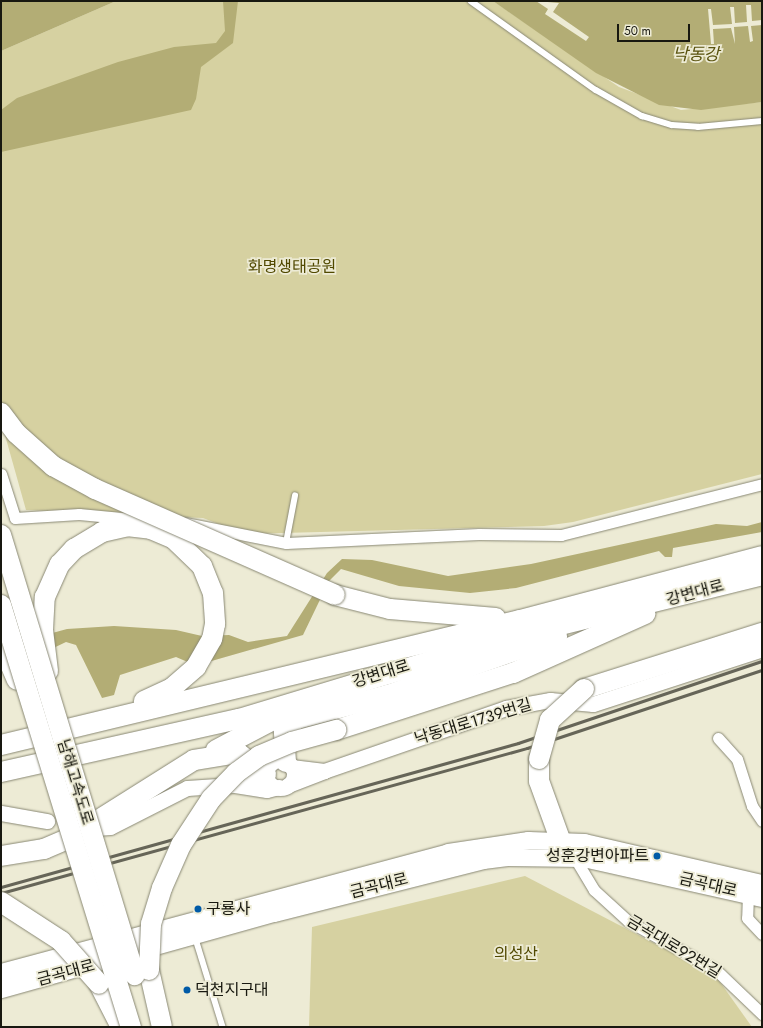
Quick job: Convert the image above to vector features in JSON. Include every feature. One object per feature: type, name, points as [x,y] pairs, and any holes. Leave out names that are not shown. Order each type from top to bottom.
[{"type":"highway","points":[[1,413],[16,433],[53,466],[74,477],[335,595],[390,609],[520,620]]},
{"type":"highway","points":[[54,715],[43,630],[50,581],[74,549],[113,528],[140,526],[174,539],[194,556],[210,580],[216,609],[212,639],[204,656],[185,677],[172,688],[103,719]]},
{"type":"highway","name":"남해고속도로","points":[[1,535],[54,715],[142,973],[151,1027]]},
{"type":"highway","name":"강변대로","points":[[1,745],[32,732],[103,719],[520,620],[762,556]]},
{"type":"highway","name":"강변대로","points":[[1,772],[239,719],[335,688],[500,640],[672,600],[762,575]]},
{"type":"highway","points":[[162,1027],[142,973],[151,924],[162,888],[181,846],[211,799],[236,773],[259,756],[292,742],[336,730],[514,673],[672,600]]},
{"type":"highway","name":"남해고속도로","points":[[1,605],[32,732],[131,1027]]},
{"type":"highway","points":[[289,764],[284,731],[297,719],[388,695],[523,650],[589,619]]},
{"type":"highway","points":[[560,839],[539,781],[539,760],[550,720],[584,689],[762,633]]},
{"type":"highway","points":[[1,643],[32,732],[1,737]]},
{"type":"highway","points":[[1,856],[44,849],[70,838],[194,760],[250,735],[335,688]]},
{"type":"highway","points":[[194,760],[238,753],[275,780]]},
{"type":"highway","points":[[1,902],[42,927],[76,955],[99,984],[121,1027]]},
{"type":"main road","name":"금곡대로","points":[[1,989],[448,852],[528,840],[560,839],[762,883]]},
{"type":"main road","name":"금곡대로","points":[[1,972],[194,929],[483,860],[549,855],[576,858],[755,896]]},
{"type":"street","points":[[1,474],[15,518],[79,514],[193,524],[286,543],[479,534],[561,535],[762,484]]},
{"type":"street","name":"낙동대로1739번길","points":[[96,828],[110,827],[187,788],[211,784],[235,785],[275,780],[324,771],[506,708],[550,700],[593,704],[762,650]]},
{"type":"street","points":[[718,738],[737,760],[752,806],[762,821]]},
{"type":"street","points":[[289,764],[293,777],[275,780],[272,762],[289,764],[324,771]]},
{"type":"street","points":[[1,813],[47,821]]},
{"type":"street","name":"금곡대로92번길","points":[[560,839],[576,858],[594,890],[628,921],[716,970],[762,1014]]},
{"type":"street","points":[[755,896],[747,918],[762,934]]},
{"type":"lane","points":[[471,1],[596,90],[642,116],[672,125],[698,127],[762,121]]},
{"type":"lane","points":[[286,543],[295,496]]},
{"type":"lane","points":[[194,929],[223,1027]]},
{"type":"green space","name":"화명생태공원","points":[[116,1],[493,1],[619,87],[681,110],[762,102],[762,474],[573,522],[544,526],[245,534],[203,518],[26,510],[1,421],[1,51]]},
{"type":"green space","name":"의성산","points":[[525,876],[715,975],[752,1027],[309,1027],[312,927]]},
{"type":"water","points":[[1,1],[116,1],[1,51]]},
{"type":"water","points":[[223,1],[238,1],[233,43],[201,67],[196,99],[191,110],[1,152],[1,110],[17,98],[118,62],[174,47],[216,43],[225,31]]},
{"type":"water","name":"낙동강","points":[[493,1],[762,1],[762,102],[701,110],[659,105],[596,73]]},
{"type":"water","points":[[762,522],[762,532],[673,548],[672,557],[665,557],[659,551],[516,588],[470,593],[399,586],[341,569],[329,581],[303,635],[208,662],[190,663],[176,657],[120,675],[114,695],[102,698],[76,645],[66,642],[1,673],[1,647],[67,629],[114,626],[176,630],[202,636],[229,635],[248,642],[287,636],[327,573],[342,559],[372,560],[448,576],[531,564],[716,524],[747,526]]},
{"type":"pier","points":[[536,1],[559,3],[553,12],[589,37],[586,41],[545,14],[548,9]]},
{"type":"pier","points":[[746,5],[751,5],[752,21],[762,20],[762,25],[751,26],[753,41],[750,42],[748,26],[734,27],[735,44],[731,28],[713,29],[714,44],[711,44],[708,9],[711,9],[713,25],[732,24],[730,7],[734,7],[735,23],[747,22]]},
{"type":"railway","points":[[1,887],[518,743],[762,661]]},
{"type":"railway","points":[[1,893],[527,748],[762,670]]},
{"type":"place","name":"성훈강변아파트","points":[[657,856]]},
{"type":"place","name":"구룡사","points":[[198,909]]},
{"type":"place","name":"덕천지구대","points":[[187,990]]}]
